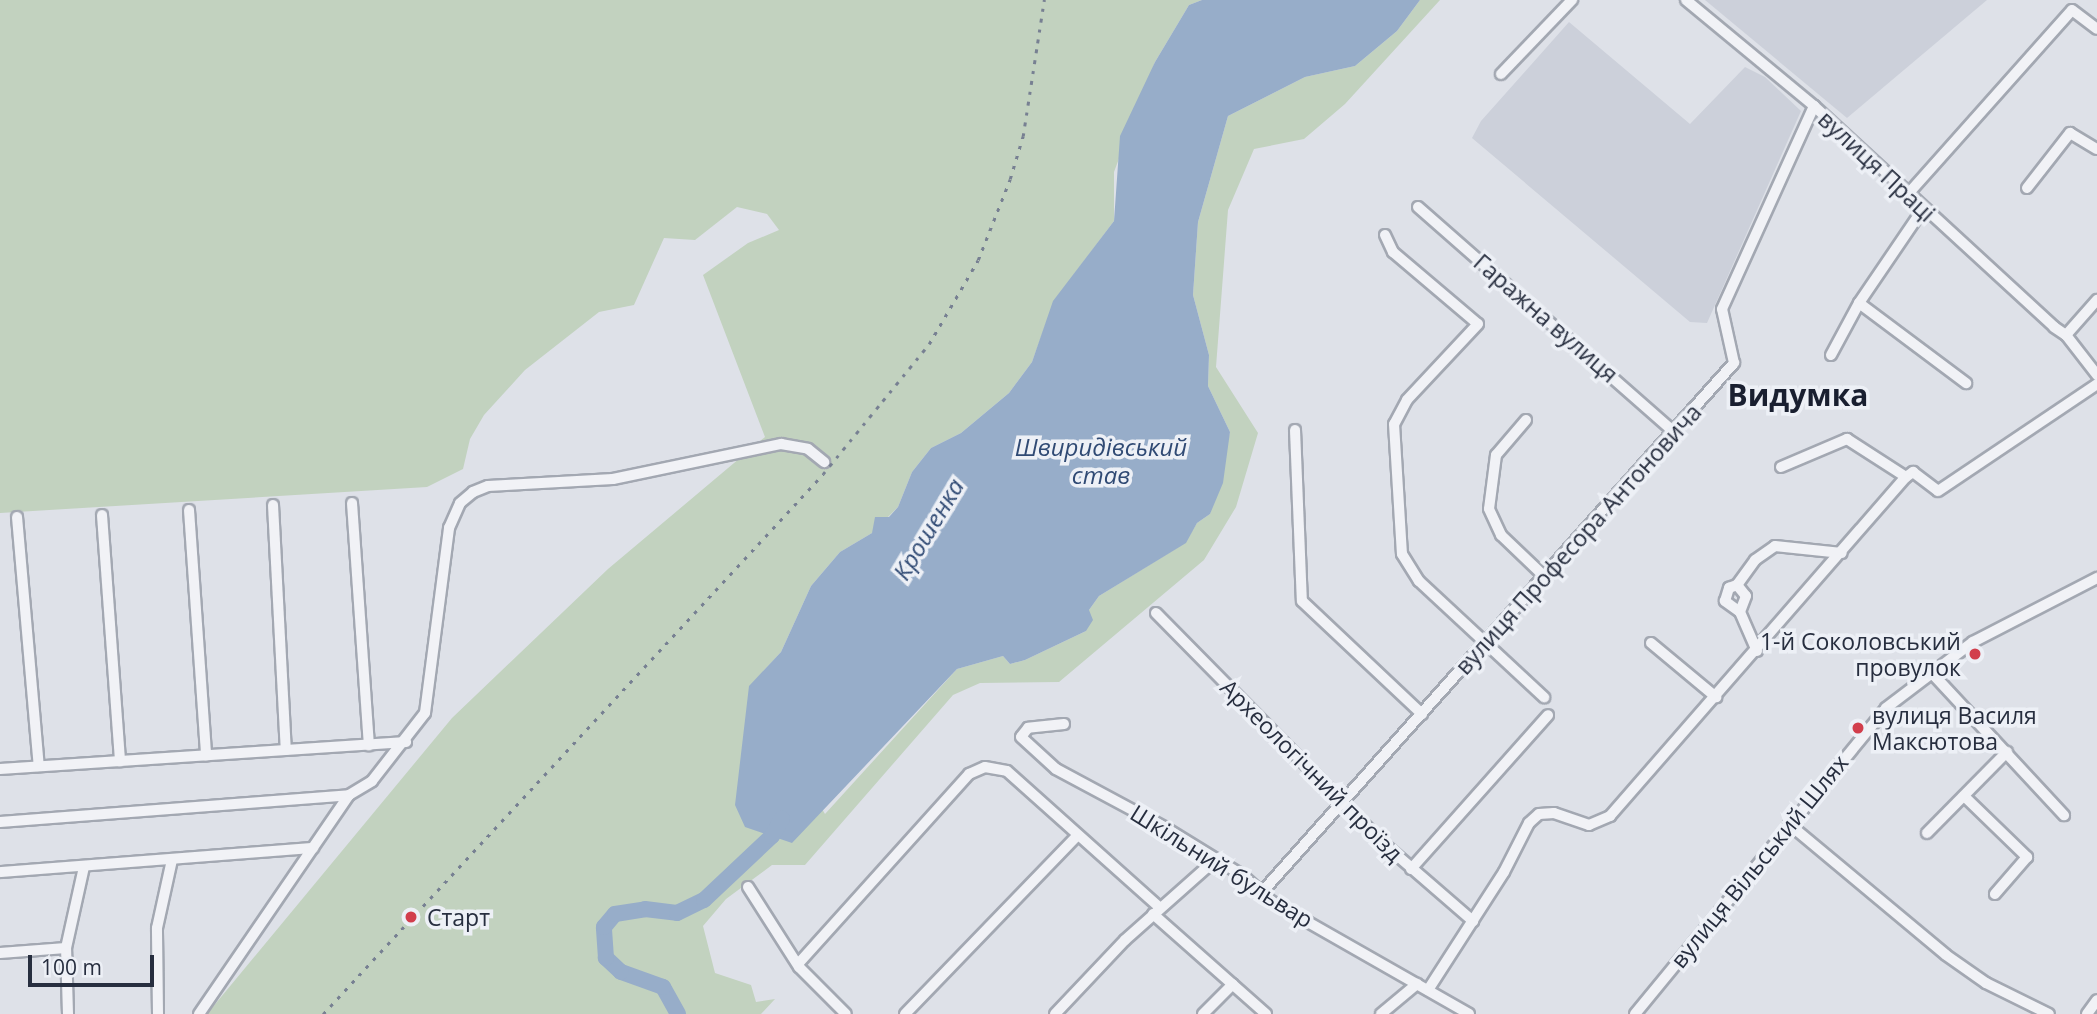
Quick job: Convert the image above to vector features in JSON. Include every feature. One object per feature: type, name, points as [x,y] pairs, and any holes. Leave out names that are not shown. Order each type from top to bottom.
[{"type":"street","points":[[1501,74],[1572,0]]},
{"type":"street","name":"вулиця Праці","points":[[1686,0],[1814,106],[1923,209],[2066,334],[2097,375]]},
{"type":"street","points":[[1908,194],[2072,10],[2097,29]]},
{"type":"street","name":"вулиця Професора Антоновича","points":[[1263,891],[1734,363],[1721,309],[1814,106]]},
{"type":"street","points":[[2027,188],[2070,133],[2097,149]]},
{"type":"street","name":"Гаражна вулиця","points":[[1418,207],[1673,431]]},
{"type":"street","points":[[1832,355],[1859,303],[1923,209]]},
{"type":"street","points":[[1385,235],[1393,252],[1478,324],[1406,400],[1394,424],[1402,554],[1419,581],[1544,697]]},
{"type":"street","points":[[2066,334],[2097,300]]},
{"type":"street","points":[[1859,303],[1966,383]]},
{"type":"street","points":[[1428,990],[1474,921],[1539,814],[1554,813],[1589,825],[1610,817],[1906,477],[1913,472],[1937,491],[2097,384]]},
{"type":"street","points":[[1526,420],[1496,455],[1489,509],[1501,535],[1545,577]]},
{"type":"street","points":[[1295,430],[1302,601],[1422,714]]},
{"type":"street","points":[[1781,467],[1847,439],[1906,477]]},
{"type":"street","points":[[199,1014],[349,795],[372,781],[406,742],[425,713],[449,528],[460,503],[473,492],[488,486],[613,479],[781,444],[808,449],[824,462]]},
{"type":"street","points":[[352,503],[369,745]]},
{"type":"street","points":[[273,505],[286,750]]},
{"type":"street","points":[[190,510],[206,755]]},
{"type":"street","points":[[102,515],[120,761]]},
{"type":"street","points":[[17,517],[39,766]]},
{"type":"street","points":[[1757,651],[1740,612],[1725,601],[1729,588],[1737,585],[1755,560],[1775,546],[1842,553]]},
{"type":"street","name":"вулиця Вільський Шлях","points":[[1635,1014],[1870,724],[1930,671],[1973,642],[2097,578]]},
{"type":"street","points":[[1737,585],[1746,596],[1740,612]]},
{"type":"street","name":"Археологічний проїзд","points":[[1156,613],[1411,869],[1474,921]]},
{"type":"street","points":[[1651,643],[1716,697]]},
{"type":"street","points":[[1930,671],[2064,815]]},
{"type":"street","points":[[1411,869],[1548,715]]},
{"type":"street","name":"Шкільний бульвар","points":[[1064,723],[1028,728],[1021,737],[1056,769],[1164,827],[1263,891],[1271,901],[1469,1014]]},
{"type":"street","points":[[0,769],[406,742]]},
{"type":"street","points":[[1927,833],[2007,752]]},
{"type":"street","points":[[798,964],[978,770],[998,766],[1007,771],[1266,1014]]},
{"type":"street","points":[[0,822],[349,795]]},
{"type":"street","points":[[1964,796],[2027,857],[1995,894]]},
{"type":"street","points":[[1789,824],[1946,955],[1986,983],[2049,1014]]},
{"type":"street","points":[[905,1014],[1077,836]]},
{"type":"street","points":[[0,872],[313,848]]},
{"type":"street","points":[[159,1014],[157,928],[172,860]]},
{"type":"street","points":[[1055,1014],[1156,911],[1214,861]]},
{"type":"street","points":[[68,1014],[66,948],[84,867]]},
{"type":"street","points":[[748,887],[798,964],[846,1014]]},
{"type":"street","points":[[0,953],[66,948]]},
{"type":"street","points":[[1203,1014],[1233,984]]},
{"type":"street","points":[[1381,1014],[1417,984]]},
{"type":"street","points":[[2087,1014],[2097,1000]]},
{"type":"shaded area","points":[[1705,0],[1987,0],[1847,118]]},
{"type":"shaded area","points":[[1569,22],[1690,124],[1745,67],[1765,77],[1801,111],[1707,323],[1690,322],[1472,138],[1481,121]]},
{"type":"green space","points":[[0,0],[1202,0],[1189,5],[1155,62],[1114,172],[1114,221],[1054,301],[1032,362],[1009,393],[961,433],[931,448],[912,472],[898,507],[872,533],[840,552],[811,586],[781,652],[750,686],[825,814],[957,669],[1003,656],[1010,664],[1025,660],[1086,631],[1089,610],[1099,596],[1185,543],[1197,523],[1210,514],[1230,432],[1208,386],[1209,355],[1193,295],[1198,222],[1228,116],[1305,77],[1355,66],[1397,31],[1420,0],[1440,0],[1345,104],[1304,139],[1254,149],[1228,210],[1216,367],[1258,433],[1236,507],[1204,560],[1059,682],[980,683],[953,695],[805,865],[772,865],[726,899],[703,926],[715,973],[751,985],[756,1002],[775,999],[761,1014],[207,1014],[452,718],[608,569],[765,437],[703,275],[748,243],[779,230],[767,214],[737,207],[695,240],[664,238],[634,305],[599,312],[525,370],[484,415],[470,439],[463,469],[427,487],[0,513]]},
{"type":"water","name":"Швиридівський став","points":[[1202,0],[1420,0],[1397,31],[1355,66],[1305,77],[1228,116],[1198,222],[1193,295],[1209,355],[1208,386],[1230,432],[1223,483],[1210,514],[1197,523],[1186,543],[1099,596],[1089,610],[1093,620],[1086,631],[1025,660],[1010,664],[1003,656],[957,669],[792,843],[745,827],[735,805],[749,686],[781,652],[811,586],[840,552],[872,533],[875,517],[889,517],[898,507],[912,472],[931,448],[961,433],[1009,393],[1032,362],[1053,301],[1114,221],[1120,136],[1155,62],[1189,5]]},
{"type":"waterway","name":"Крошенка","points":[[678,1014],[663,987],[621,972],[606,958],[604,927],[615,914],[645,909],[677,913],[704,900],[772,836],[782,819]]},
{"type":"railway","points":[[323,1014],[823,474],[929,344],[978,260],[1010,179],[1023,136],[1044,0]]},
{"type":"place","name":"1-й Соколовський провулок","points":[[1975,654]]},
{"type":"place","name":"вулиця Василя Максютова","points":[[1858,728]]},
{"type":"place","name":"Старт","points":[[411,917]]},
{"type":"district","name":"Видумка","points":[[1798,395]]}]
